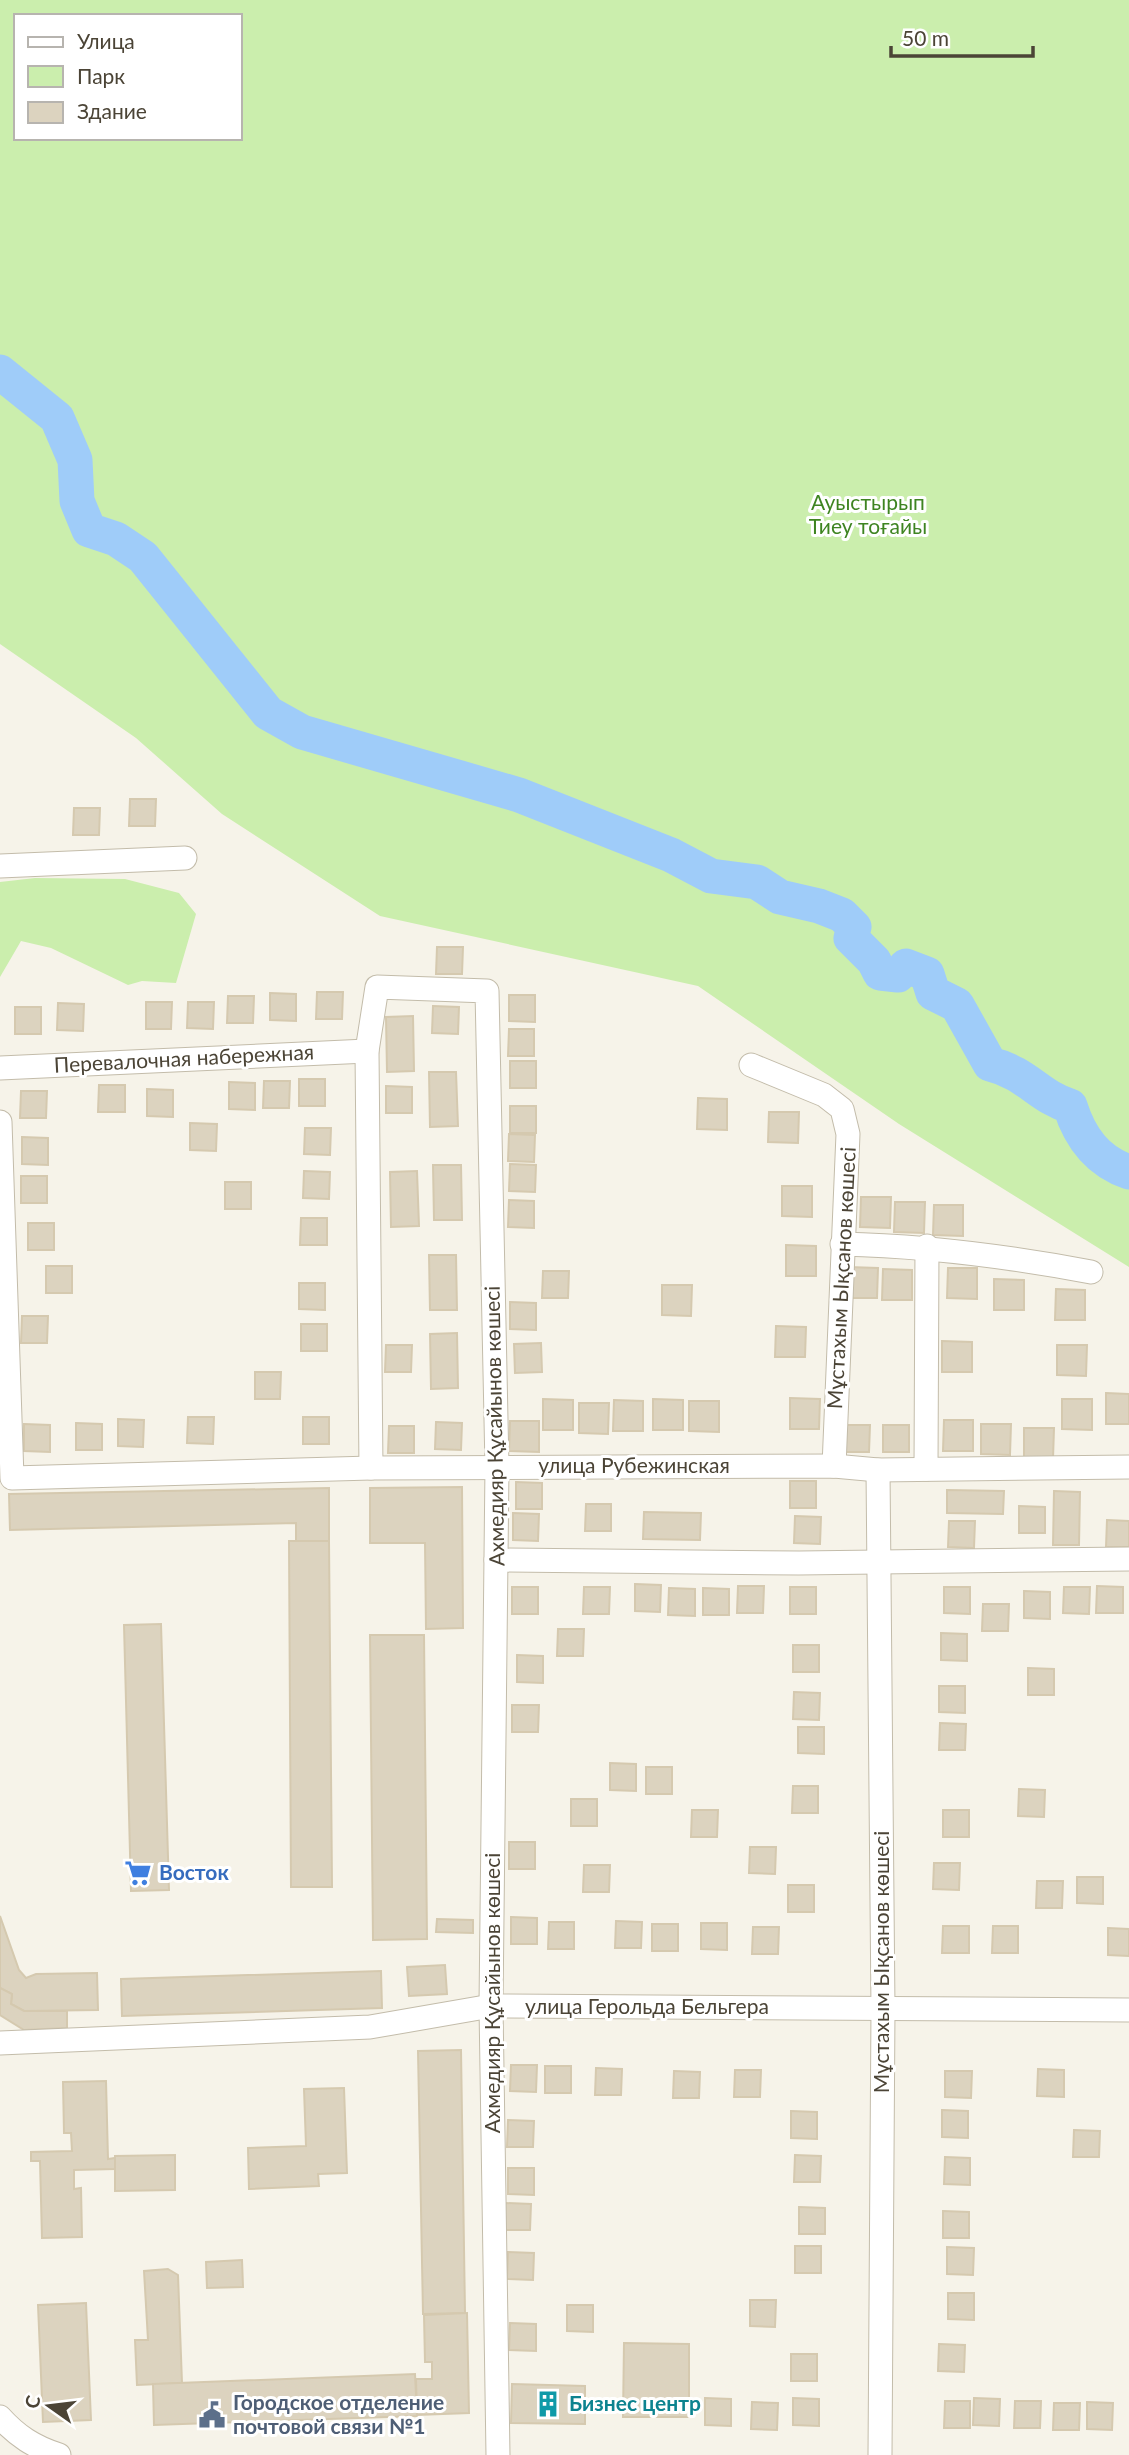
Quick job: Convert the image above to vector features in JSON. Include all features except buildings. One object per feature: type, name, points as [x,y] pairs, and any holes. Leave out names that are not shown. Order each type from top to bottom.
[{"type":"street","points":[[0,866],[185,858]]},
{"type":"street","name":"Ахмедияр Құсайынов көшесі","points":[[371,1468],[368,1051],[377,987],[488,990],[497,1466],[491,2006],[498,2455]]},
{"type":"street","name":"Перевалочная набережная","points":[[0,1068],[368,1051]]},
{"type":"street","name":"Мұстахым Ықсанов көшесі","points":[[751,1065],[824,1095],[842,1109],[848,1134],[834,1466]]},
{"type":"street","points":[[0,1122],[3,1277]]},
{"type":"street","points":[[842,1244],[927,1246],[1024,1259],[1090,1272]]},
{"type":"street","points":[[926,1469],[927,1246]]},
{"type":"street","name":"улица Рубежинская","points":[[3,1277],[12,1478],[497,1466],[834,1466],[878,1470],[1129,1467]]},
{"type":"street","name":"Мұстахым Ықсанов көшесі","points":[[878,1470],[883,2008],[880,2455]]},
{"type":"street","points":[[496,1560],[1129,1559]]},
{"type":"street","name":"улица Герольда Бельгера","points":[[0,2043],[370,2027],[491,2006],[1129,2010]]},
{"type":"street","points":[[0,2417],[12,2431],[34,2447],[59,2455]]},
{"type":"green space","name":"Ауыстырып Тиеу тоғайы","points":[[0,0],[1129,0],[1129,1267],[899,1124],[698,986],[380,916],[222,814],[136,738],[0,644]]},
{"type":"green space","points":[[35,878],[125,879],[179,893],[196,914],[176,983],[142,981],[128,985],[51,948],[21,941],[0,977],[0,882]]},
{"type":"waterway","points":[[0,372],[57,418],[75,460],[77,501],[89,530],[116,539],[143,557],[268,713],[302,732],[519,795],[671,855],[711,876],[757,882],[780,897],[819,906],[842,915],[854,927],[851,938],[874,961],[880,973],[898,975],[906,966],[927,974],[933,993],[957,1005],[990,1064],[1014,1073],[1050,1097],[1070,1106],[1091,1147],[1108,1162],[1129,1172]]},
{"type":"place","name":"Восток","points":[[138,1873]]},
{"type":"place","name":"Бизнес центр","points":[[548,2404]]},
{"type":"place","name":"Городское отделение почтовой связи №1","points":[[212,2415]]}]
